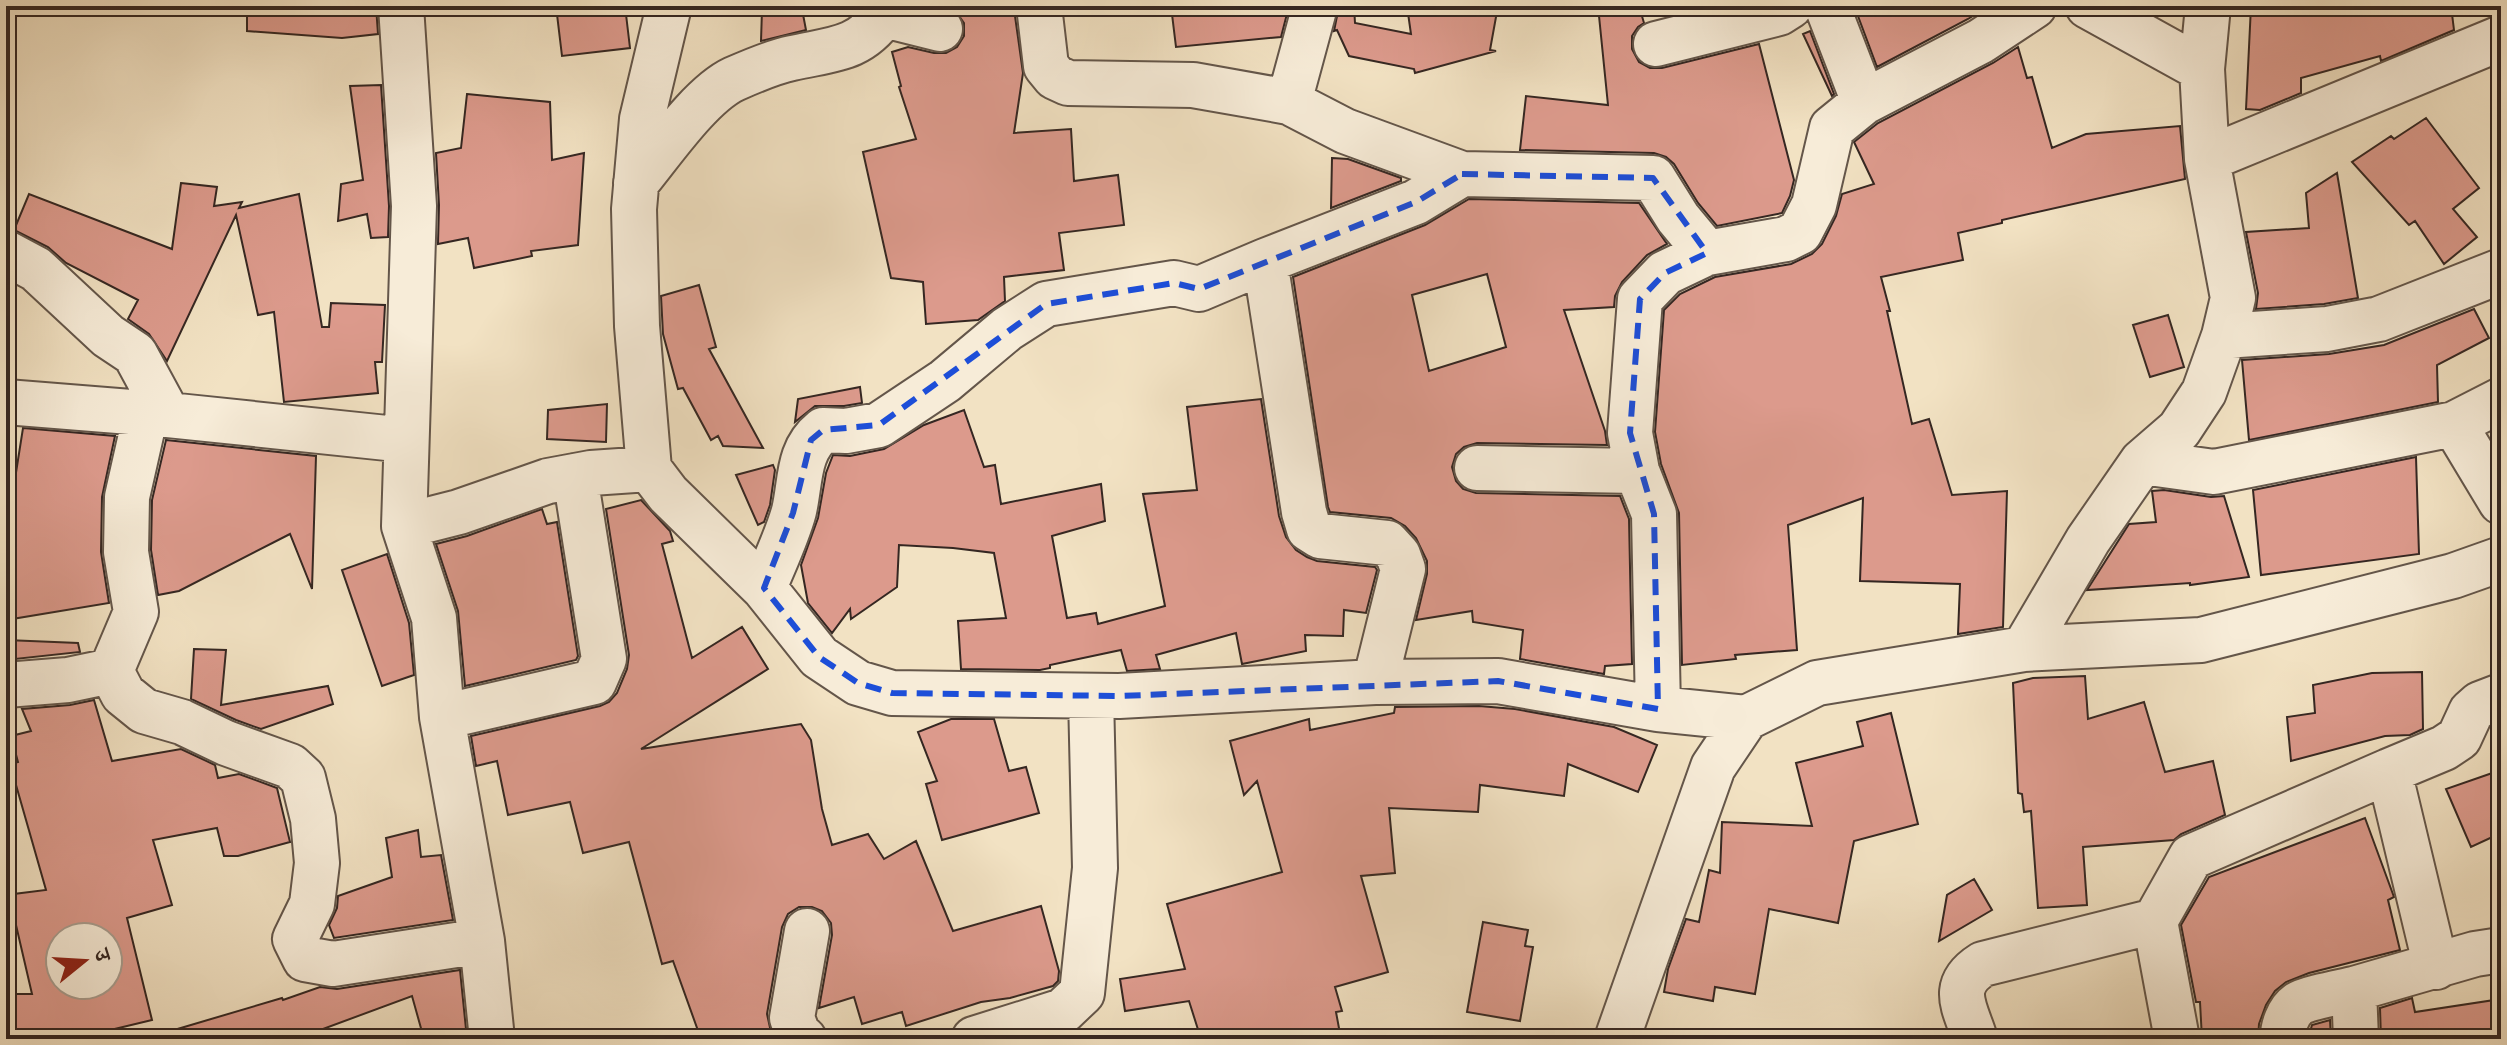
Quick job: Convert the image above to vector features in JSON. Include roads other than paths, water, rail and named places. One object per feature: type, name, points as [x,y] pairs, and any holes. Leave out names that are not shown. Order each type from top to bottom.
[{"type":"street","points":[[401,6],[414,206],[404,526],[434,618],[442,717],[482,941],[492,1039]]},
{"type":"street","points":[[669,6],[642,119],[634,209],[637,326],[649,469],[668,494],[764,588],[819,657],[858,683],[892,693],[1091,696],[1375,682],[1498,681],[1658,709],[1746,718]]},
{"type":"street","points":[[1039,6],[1046,66],[1055,77],[1068,83],[1193,85],[1289,102],[1345,131],[1462,174],[1653,178],[1678,218],[1707,253]]},
{"type":"street","points":[[1289,102],[1315,6]]},
{"type":"street","points":[[1656,44],[1779,13],[1790,6]]},
{"type":"street","points":[[1827,6],[1864,102]]},
{"type":"street","points":[[1658,709],[1654,514],[1637,471],[1630,433],[1640,299],[1665,273],[1707,253],[1786,239],[1800,232],[1814,205],[1832,128],[1864,102],[1981,41],[2034,6]]},
{"type":"street","points":[[2088,6],[2202,69]]},
{"type":"street","points":[[2024,649],[2088,540],[2142,462],[2179,430],[2204,392],[2224,336],[2233,298],[2207,159],[2202,69],[2208,6]]},
{"type":"street","points":[[636,183],[685,123],[713,94],[732,80],[788,59],[851,44],[873,32],[878,10],[940,29]]},
{"type":"street","points":[[2207,159],[2501,38]]},
{"type":"street","points":[[764,588],[793,513],[803,456],[811,440],[823,430],[846,431],[879,425],[945,381],[1007,329],[1046,304],[1174,283],[1199,289],[1416,202],[1462,174]]},
{"type":"street","points":[[6,253],[36,269],[108,336],[135,354],[157,414],[127,497],[126,552],[136,612],[111,671]]},
{"type":"street","points":[[1265,261],[1309,529],[1320,536],[1387,543],[1398,555],[1403,569],[1375,682]]},
{"type":"street","points":[[2224,336],[2327,329],[2379,319],[2496,283]]},
{"type":"street","points":[[2142,462],[2214,472],[2454,424],[2501,400]]},
{"type":"street","points":[[6,402],[406,440]]},
{"type":"street","points":[[2454,424],[2501,502]]},
{"type":"street","points":[[1477,468],[1637,471]]},
{"type":"street","points":[[404,526],[459,512],[548,481],[649,469]]},
{"type":"street","points":[[442,717],[594,682],[604,659],[575,476]]},
{"type":"street","points":[[1617,1039],[1713,767],[1746,718],[1817,683],[2024,649],[2201,640],[2453,576],[2501,559]]},
{"type":"street","points":[[7,684],[68,680],[111,671]]},
{"type":"street","points":[[111,671],[123,694],[144,711],[182,722],[226,743],[290,766],[303,778],[313,819],[317,863],[312,904],[295,939],[305,959],[333,964],[482,941]]},
{"type":"street","points":[[974,1039],[1063,1011],[1082,993],[1095,868],[1091,696]]},
{"type":"street","points":[[2177,1039],[2155,921],[2191,857],[2444,748],[2459,738],[2471,712],[2480,704],[2501,696]]},
{"type":"street","points":[[2389,771],[2436,967]]},
{"type":"street","points":[[1975,1039],[1961,992],[1962,983],[1970,972],[1983,964],[2155,921]]},
{"type":"street","points":[[795,1037],[792,1018],[807,931]]},
{"type":"street","points":[[2283,1039],[2282,1031],[2297,1005],[2475,954],[2501,950]]},
{"type":"street","points":[[2354,989],[2356,1039]]}]
